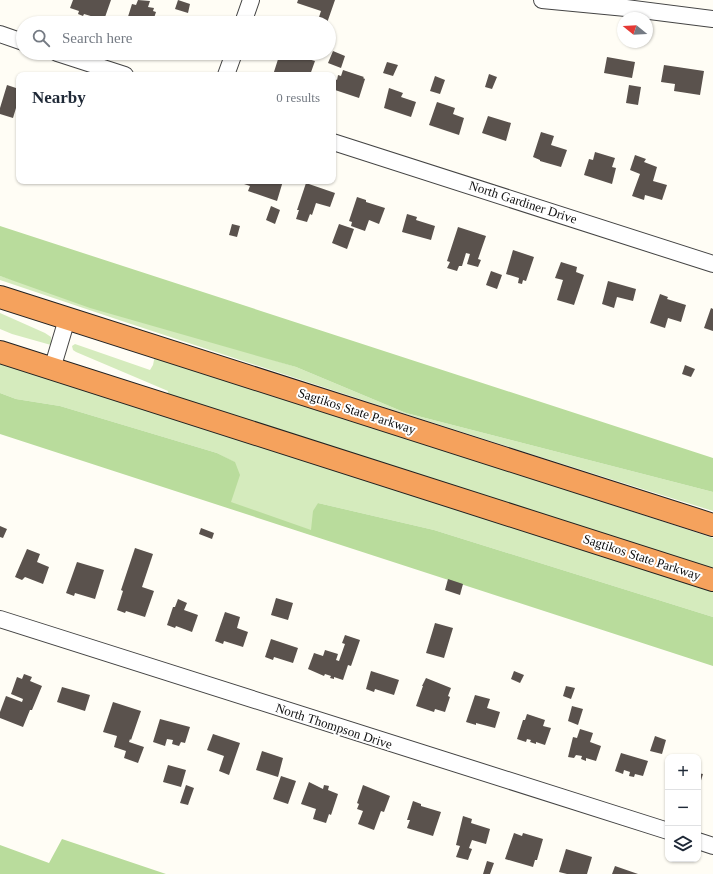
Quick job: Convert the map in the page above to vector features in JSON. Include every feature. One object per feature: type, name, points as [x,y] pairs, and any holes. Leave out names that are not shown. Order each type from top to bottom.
[{"type":"highway","name":"Sagtikos State Parkway","points":[[0,297],[713,525]]},
{"type":"highway","name":"Sagtikos State Parkway","points":[[0,352],[713,580]]},
{"type":"street","points":[[245,16],[251,0]]},
{"type":"street","points":[[542,0],[626,8],[713,19]]},
{"type":"street","points":[[0,34],[16,40]]},
{"type":"street","points":[[79,60],[116,72]]},
{"type":"street","points":[[227,72],[231,60]]},
{"type":"street","name":"North Gardiner Drive","points":[[336,143],[713,264]]},
{"type":"street","points":[[52,369],[67,319]]},
{"type":"street","name":"North Thompson Drive","points":[[0,619],[665,830]]},
{"type":"street","points":[[701,842],[713,846]]},
{"type":"green space","points":[[0,226],[713,458],[713,492],[406,413],[296,367],[90,308],[0,276]]},
{"type":"green space","points":[[0,276],[296,367],[406,413],[713,492],[713,511],[445,426],[178,339],[0,280]]},
{"type":"green space","points":[[0,313],[45,333],[51,337],[51,345],[0,329]]},
{"type":"green space","points":[[75,344],[150,370],[153,365],[155,355],[713,538],[713,569],[167,396],[168,391],[76,352],[73,350],[72,346]]},
{"type":"green space","points":[[0,362],[713,591],[713,617],[434,530],[318,503],[312,535],[230,508],[234,462],[217,453],[60,406],[16,399],[0,393]]},
{"type":"green space","points":[[0,393],[16,399],[60,406],[217,453],[235,462],[240,475],[231,502],[311,530],[313,511],[318,503],[434,530],[713,617],[713,666],[0,434]]},
{"type":"green space","points":[[62,839],[166,874],[0,874],[0,845],[49,863]]},
{"type":"building","points":[[73,0],[111,0],[105,16],[91,16],[84,14],[83,16],[78,14],[79,11],[70,8]]},
{"type":"building","points":[[138,0],[150,1],[148,7],[154,8],[153,11],[156,12],[155,16],[128,16],[132,4],[136,5]]},
{"type":"building","points":[[178,0],[190,4],[188,13],[175,9]]},
{"type":"building","points":[[298,0],[335,0],[329,16],[319,16],[321,11],[297,3]]},
{"type":"building","points":[[336,52],[345,56],[341,68],[328,63],[329,60],[336,60]]},
{"type":"building","points":[[607,57],[635,62],[632,78],[604,73]]},
{"type":"building","points":[[278,60],[315,61],[311,72],[274,72]]},
{"type":"building","points":[[387,62],[398,65],[393,76],[383,73]]},
{"type":"building","points":[[664,65],[704,71],[700,95],[674,91],[675,84],[661,82]]},
{"type":"building","points":[[343,70],[364,77],[363,78],[365,79],[359,98],[336,90],[336,80],[338,75],[341,76]]},
{"type":"building","points":[[489,74],[497,77],[492,89],[485,87]]},
{"type":"building","points":[[435,76],[445,80],[440,94],[430,91]]},
{"type":"building","points":[[7,85],[16,88],[16,108],[13,118],[0,114],[0,108]]},
{"type":"building","points":[[629,85],[641,87],[638,105],[626,103]]},
{"type":"building","points":[[389,88],[403,93],[401,97],[416,102],[411,117],[384,108]]},
{"type":"building","points":[[437,102],[455,108],[453,114],[464,118],[459,135],[429,125]]},
{"type":"building","points":[[488,116],[511,123],[506,141],[482,133]]},
{"type":"building","points":[[541,132],[554,136],[551,145],[567,150],[561,167],[540,161],[533,157]]},
{"type":"building","points":[[595,152],[615,158],[612,167],[616,168],[612,184],[584,175],[589,159],[593,160]]},
{"type":"building","points":[[635,155],[646,159],[644,162],[657,167],[653,181],[667,185],[662,200],[645,195],[644,200],[632,196],[640,174],[630,170]]},
{"type":"building","points":[[244,184],[282,184],[277,201],[248,191],[250,186]]},
{"type":"building","points":[[306,184],[335,193],[330,207],[316,203],[312,215],[310,214],[307,222],[296,219],[299,210],[297,210]]},
{"type":"building","points":[[357,197],[366,200],[366,202],[385,208],[379,224],[369,220],[365,231],[351,226],[352,222],[349,221]]},
{"type":"building","points":[[271,206],[280,210],[275,224],[266,220]]},
{"type":"building","points":[[407,214],[417,217],[416,220],[435,226],[431,240],[402,232]]},
{"type":"building","points":[[232,224],[240,226],[237,237],[229,235]]},
{"type":"building","points":[[339,224],[354,229],[347,249],[332,243]]},
{"type":"building","points":[[458,227],[486,236],[478,259],[481,260],[478,267],[467,264],[470,254],[466,253],[462,266],[459,266],[457,271],[447,268],[450,262],[447,261]]},
{"type":"building","points":[[513,250],[534,257],[526,281],[523,280],[522,284],[518,283],[519,278],[506,274]]},
{"type":"building","points":[[561,262],[577,267],[576,272],[584,275],[574,305],[557,300],[563,280],[555,278]]},
{"type":"building","points":[[491,271],[502,275],[497,289],[486,285]]},
{"type":"building","points":[[608,281],[636,289],[633,301],[617,297],[614,308],[602,304]]},
{"type":"building","points":[[660,294],[668,297],[667,299],[686,305],[681,322],[668,318],[665,328],[650,323]]},
{"type":"building","points":[[711,308],[713,309],[713,331],[704,328]]},
{"type":"building","points":[[685,365],[695,369],[691,377],[682,374]]},
{"type":"building","points":[[0,526],[7,529],[3,538],[0,537]]},
{"type":"building","points":[[201,528],[214,533],[212,539],[199,534]]},
{"type":"building","points":[[135,548],[153,554],[142,587],[154,591],[145,617],[126,611],[125,613],[117,610],[123,591],[121,590]]},
{"type":"building","points":[[27,549],[40,554],[37,562],[49,567],[43,584],[25,577],[22,580],[15,577]]},
{"type":"building","points":[[77,562],[104,570],[95,599],[75,593],[74,596],[66,593]]},
{"type":"building","points":[[448,579],[463,584],[460,595],[445,590]]},
{"type":"building","points":[[276,598],[293,603],[288,620],[271,615]]},
{"type":"building","points":[[178,599],[187,603],[184,610],[198,615],[192,632],[176,626],[175,628],[167,625],[173,607],[175,607]]},
{"type":"building","points":[[225,612],[240,617],[237,628],[248,632],[243,647],[224,641],[223,644],[215,641]]},
{"type":"building","points":[[435,623],[453,628],[444,658],[426,653]]},
{"type":"building","points":[[345,635],[360,640],[351,666],[348,665],[343,680],[334,677],[334,679],[330,678],[331,676],[325,674],[324,676],[308,669],[314,653],[323,656],[325,650],[338,654],[336,660],[339,661],[345,644],[342,643]]},
{"type":"building","points":[[271,639],[298,648],[293,663],[274,657],[273,660],[265,657]]},
{"type":"building","points":[[371,671],[399,680],[394,695],[375,689],[374,692],[366,689]]},
{"type":"building","points":[[514,671],[524,675],[520,683],[511,679]]},
{"type":"building","points":[[24,674],[32,677],[30,681],[42,686],[23,727],[0,718],[0,712],[6,696],[22,702],[23,699],[11,694],[17,677],[22,679]]},
{"type":"building","points":[[426,678],[451,688],[448,696],[450,697],[445,712],[435,709],[434,712],[416,706]]},
{"type":"building","points":[[566,686],[575,688],[571,699],[563,696]]},
{"type":"building","points":[[62,687],[90,695],[85,711],[57,702]]},
{"type":"building","points":[[475,695],[490,699],[487,708],[500,712],[495,728],[466,722]]},
{"type":"building","points":[[113,702],[141,711],[129,742],[144,747],[138,763],[124,758],[126,751],[114,747],[117,736],[103,732]]},
{"type":"building","points":[[572,706],[583,709],[578,725],[568,721]]},
{"type":"building","points":[[527,714],[545,720],[543,726],[551,728],[545,745],[530,742],[531,740],[527,739],[526,742],[517,739],[523,720],[525,720]]},
{"type":"building","points":[[160,719],[190,727],[185,743],[181,742],[179,746],[172,744],[173,740],[167,739],[165,746],[153,742]]},
{"type":"building","points":[[580,729],[593,733],[590,742],[601,746],[596,761],[586,758],[586,761],[581,759],[582,756],[576,755],[574,758],[568,757],[573,737],[577,738]]},
{"type":"building","points":[[213,734],[240,743],[229,775],[219,771],[224,756],[207,750]]},
{"type":"building","points":[[655,736],[666,740],[662,754],[650,751]]},
{"type":"building","points":[[262,751],[283,758],[278,777],[256,770]]},
{"type":"building","points":[[621,753],[648,761],[643,776],[635,774],[634,777],[629,776],[630,772],[624,770],[623,774],[615,771]]},
{"type":"building","points":[[168,765],[186,770],[181,787],[163,782]]},
{"type":"building","points":[[281,776],[296,781],[288,804],[273,799]]},
{"type":"building","points":[[309,782],[323,789],[324,785],[329,786],[328,790],[338,794],[331,815],[329,814],[326,823],[313,819],[316,809],[301,804]]},
{"type":"building","points":[[186,785],[194,788],[188,805],[180,803]]},
{"type":"building","points":[[363,785],[390,796],[384,812],[381,811],[374,830],[358,824],[363,811],[357,809],[359,804],[357,803]]},
{"type":"building","points":[[413,801],[421,804],[421,806],[441,812],[433,836],[407,828],[410,820],[407,820]]},
{"type":"building","points":[[463,816],[472,819],[471,823],[490,829],[486,844],[472,840],[469,848],[472,849],[468,860],[456,857],[460,846],[456,845]]},
{"type":"building","points":[[514,833],[522,836],[523,833],[543,839],[537,860],[535,860],[533,867],[505,859]]},
{"type":"building","points":[[566,849],[592,857],[587,874],[567,874],[559,872]]},
{"type":"building","points":[[487,861],[494,863],[490,874],[483,874]]},
{"type":"building","points":[[615,866],[638,874],[612,874]]}]
